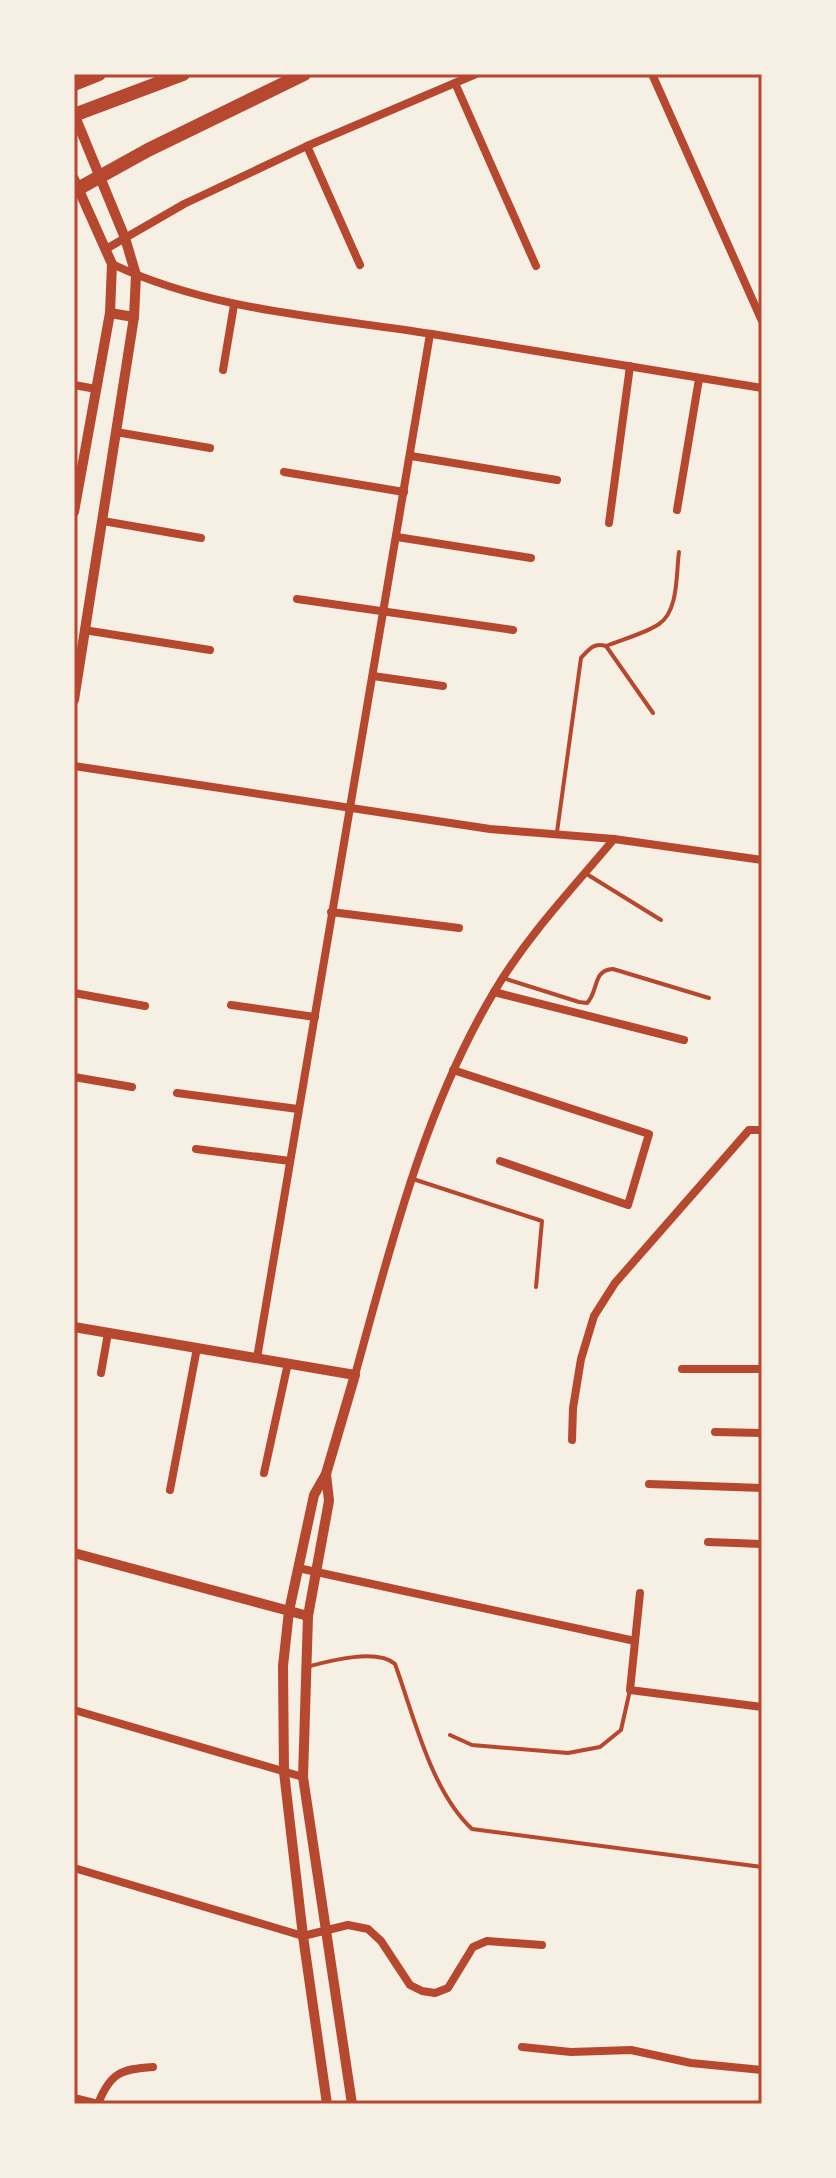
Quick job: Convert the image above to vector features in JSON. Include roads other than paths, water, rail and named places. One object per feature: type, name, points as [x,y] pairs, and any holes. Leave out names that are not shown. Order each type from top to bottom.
[{"type":"highway","points":[[74,114],[183,74]]},
{"type":"highway","points":[[76,187],[99,179],[148,150],[304,74]]},
{"type":"street","points":[[106,249],[184,204],[307,146],[476,74]]},
{"type":"street","points":[[652,74],[762,321]]},
{"type":"street","points":[[455,83],[536,266]]},
{"type":"street","points":[[74,114],[125,238],[136,275],[134,317],[74,700]]},
{"type":"street","points":[[307,146],[360,265]]},
{"type":"street","points":[[74,512],[110,313],[112,264],[76,187]]},
{"type":"street","points":[[112,264],[136,275],[234,305],[762,388]]},
{"type":"street","points":[[223,370],[234,305]]},
{"type":"street","points":[[110,313],[134,317]]},
{"type":"street","points":[[257,1358],[430,334]]},
{"type":"street","points":[[609,523],[630,366]]},
{"type":"street","points":[[677,510],[699,379]]},
{"type":"street","points":[[74,385],[96,389]]},
{"type":"street","points":[[116,432],[210,448]]},
{"type":"street","points":[[411,456],[557,480]]},
{"type":"street","points":[[284,472],[404,492]]},
{"type":"street","points":[[103,521],[201,538]]},
{"type":"street","points":[[397,537],[531,558]]},
{"type":"street","points":[[297,599],[513,630]]},
{"type":"street","points":[[84,630],[210,650]]},
{"type":"street","points":[[373,676],[443,686]]},
{"type":"street","points":[[74,766],[490,829],[614,839],[762,860]]},
{"type":"street","points":[[327,2104],[284,1772],[283,1666],[289,1611],[314,1495],[326,1474],[401,1212],[453,1070],[494,992],[539,925],[614,839]]},
{"type":"street","points":[[331,912],[459,928]]},
{"type":"street","points":[[494,992],[684,1040]]},
{"type":"street","points":[[74,993],[145,1006]]},
{"type":"street","points":[[231,1005],[315,1017]]},
{"type":"street","points":[[453,1070],[649,1134],[628,1205],[500,1161]]},
{"type":"street","points":[[74,1077],[132,1087]]},
{"type":"street","points":[[177,1093],[298,1109]]},
{"type":"street","points":[[572,1440],[579,1371],[594,1316],[615,1283],[749,1130],[762,1130]]},
{"type":"street","points":[[196,1149],[290,1161]]},
{"type":"street","points":[[74,1327],[355,1375]]},
{"type":"street","points":[[101,1373],[108,1333]]},
{"type":"street","points":[[170,1490],[197,1348]]},
{"type":"street","points":[[264,1473],[288,1363]]},
{"type":"street","points":[[682,1369],[762,1369]]},
{"type":"street","points":[[715,1432],[762,1433]]},
{"type":"street","points":[[326,1474],[329,1501],[308,1616],[304,1667],[303,1777],[352,2104]]},
{"type":"street","points":[[649,1484],[762,1488]]},
{"type":"street","points":[[708,1542],[762,1544]]},
{"type":"street","points":[[74,1553],[308,1616]]},
{"type":"street","points":[[298,1568],[635,1641]]},
{"type":"street","points":[[640,1593],[630,1690],[762,1707]]},
{"type":"street","points":[[74,1710],[303,1777]]},
{"type":"street","points":[[74,1868],[303,1936],[348,1925],[368,1929],[381,1941],[410,1985],[422,1991],[435,1993],[448,1988],[473,1947],[487,1941],[542,1945]]},
{"type":"street","points":[[522,2047],[571,2052],[631,2050],[691,2063],[762,2070]]},
{"type":"street","points":[[74,2098],[98,2104],[107,2082],[126,2069],[153,2067]]},
{"type":"lane","points":[[606,646],[661,623],[668,614],[674,595],[679,552]]},
{"type":"lane","points":[[556,835],[581,658],[592,646],[599,643],[606,646],[653,713]]},
{"type":"lane","points":[[585,873],[661,920]]},
{"type":"lane","points":[[503,978],[587,1003],[593,997],[599,974],[605,969],[613,969],[709,998]]},
{"type":"lane","points":[[413,1179],[542,1221],[536,1287]]},
{"type":"lane","points":[[304,1667],[375,1656],[387,1657],[395,1664],[435,1774],[455,1813],[472,1829],[762,1867]]},
{"type":"lane","points":[[450,1735],[472,1745],[554,1752],[568,1753],[600,1747],[621,1730],[630,1690]]}]
